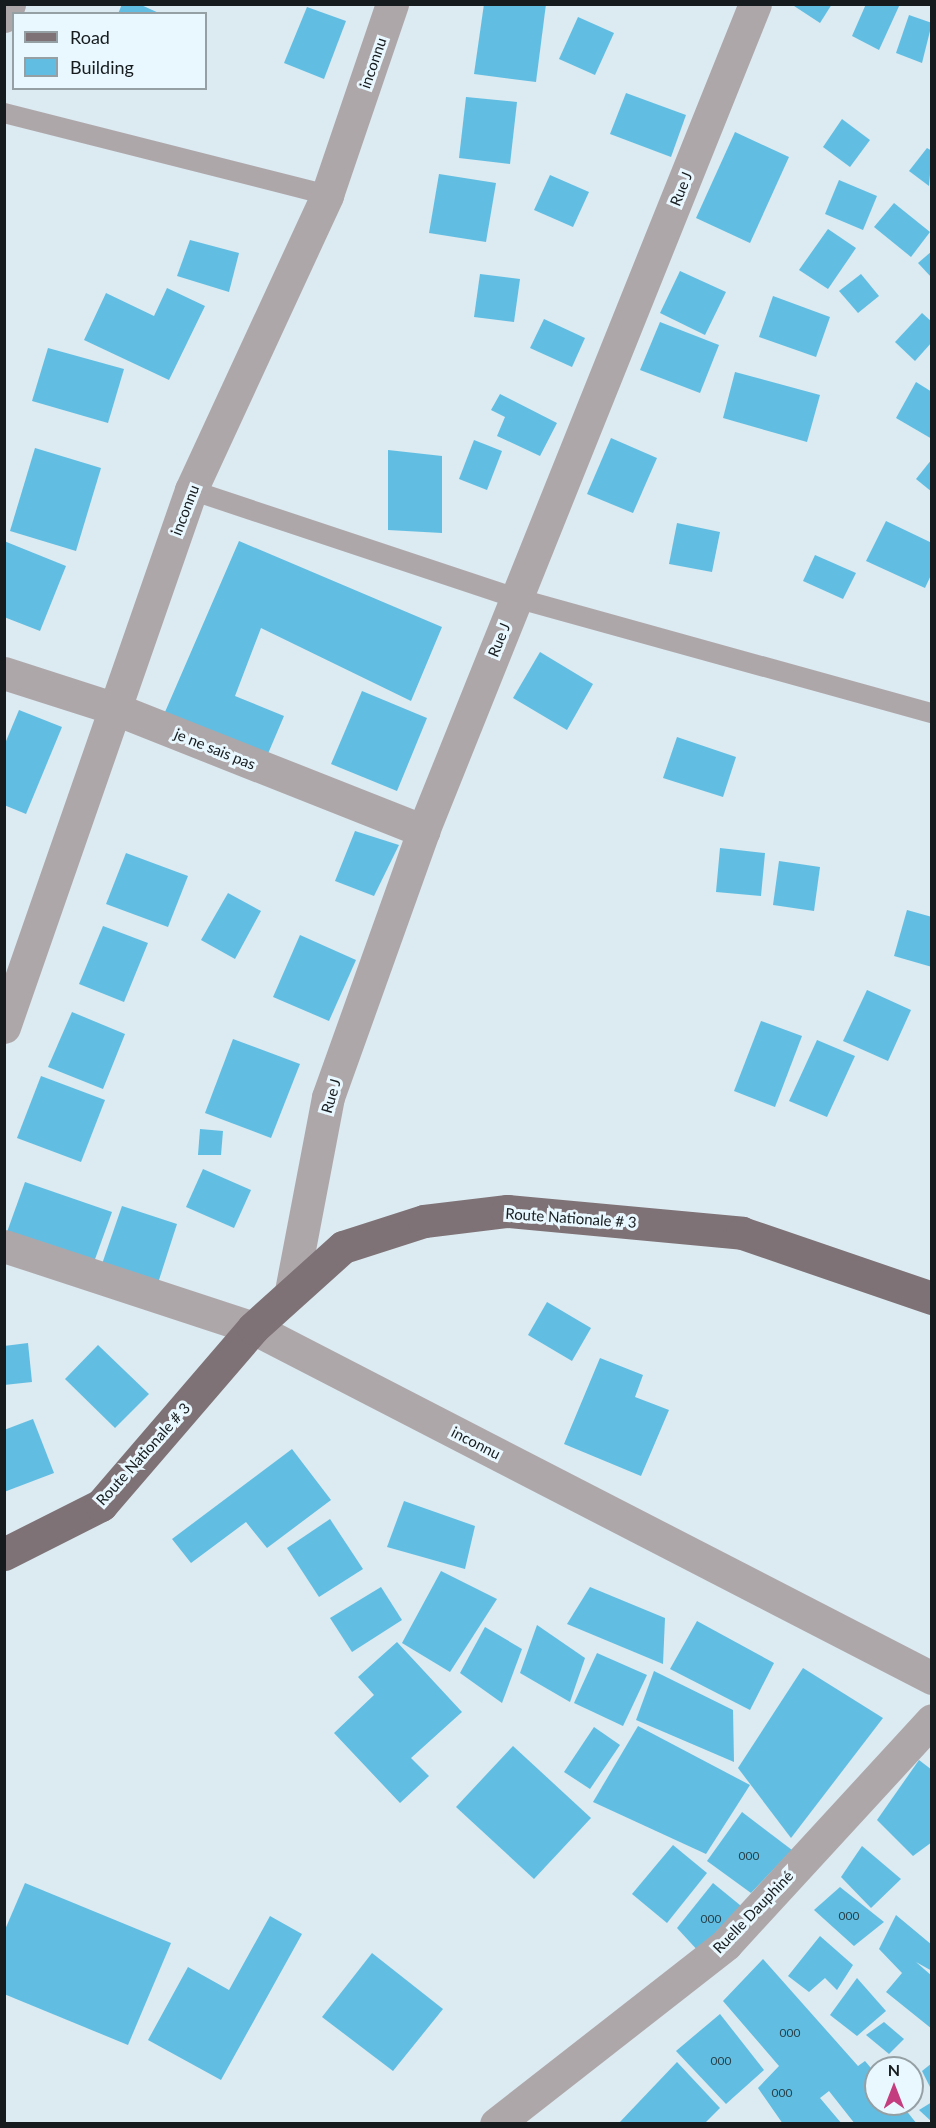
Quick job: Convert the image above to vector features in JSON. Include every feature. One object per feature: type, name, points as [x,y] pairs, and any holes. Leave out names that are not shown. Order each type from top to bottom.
[{"type":"main road","name":"Route Nationale # 3","points":[[4,1554],[101,1504],[253,1328],[291,1291],[343,1247],[424,1221],[507,1211],[742,1233],[932,1298]]},
{"type":"street","points":[[4,16],[9,4]]},
{"type":"street","name":"inconnu","points":[[4,1027],[113,708],[191,490],[327,195],[392,4]]},
{"type":"street","name":"Rue J","points":[[291,1291],[328,1097],[423,831],[755,4]]},
{"type":"street","name":"je ne sais pas","points":[[4,673],[113,708],[423,831]]},
{"type":"street","name":"inconnu","points":[[4,1246],[253,1328],[932,1678]]},
{"type":"street","name":"Ruelle Dauphiné","points":[[496,2124],[726,1944],[932,1720]]},
{"type":"lane","points":[[4,113],[327,195]]},
{"type":"lane","points":[[191,490],[516,598],[932,713]]},
{"type":"building","points":[[122,4],[139,4],[157,12],[119,12]]},
{"type":"building","points":[[484,4],[546,4],[536,82],[474,74]]},
{"type":"building","points":[[791,4],[832,4],[820,23]]},
{"type":"building","points":[[866,4],[900,4],[879,50],[852,36]]},
{"type":"building","points":[[307,7],[346,21],[324,79],[284,63]]},
{"type":"building","points":[[909,15],[932,23],[922,63],[896,53]]},
{"type":"building","points":[[578,17],[614,33],[595,75],[559,59]]},
{"type":"building","points":[[626,93],[686,115],[671,157],[610,134]]},
{"type":"building","points":[[466,97],[517,102],[510,164],[459,158]]},
{"type":"building","points":[[842,119],[870,140],[850,167],[823,147]]},
{"type":"building","points":[[735,132],[789,157],[750,243],[696,218]]},
{"type":"building","points":[[927,148],[932,151],[929,186],[909,171]]},
{"type":"building","points":[[439,174],[496,183],[486,242],[429,233]]},
{"type":"building","points":[[550,175],[589,192],[573,227],[534,210]]},
{"type":"building","points":[[839,180],[877,196],[863,230],[825,214]]},
{"type":"building","points":[[894,203],[930,232],[911,257],[874,227]]},
{"type":"building","points":[[828,229],[856,248],[828,289],[799,270]]},
{"type":"building","points":[[190,240],[239,253],[229,292],[177,276]]},
{"type":"building","points":[[932,251],[932,278],[918,263]]},
{"type":"building","points":[[680,271],[726,292],[705,335],[660,313]]},
{"type":"building","points":[[480,274],[520,279],[514,322],[474,317]]},
{"type":"building","points":[[861,274],[879,296],[858,313],[839,291]]},
{"type":"building","points":[[167,288],[205,306],[169,380],[84,340],[106,293],[154,316]]},
{"type":"building","points":[[773,296],[830,317],[816,357],[759,337]]},
{"type":"building","points":[[922,313],[932,322],[932,342],[915,361],[895,342]]},
{"type":"building","points":[[544,319],[585,338],[572,367],[530,348]]},
{"type":"building","points":[[660,322],[719,345],[700,393],[640,370]]},
{"type":"building","points":[[48,348],[124,369],[108,423],[32,401]]},
{"type":"building","points":[[735,372],[820,395],[807,442],[723,418]]},
{"type":"building","points":[[916,382],[932,392],[932,439],[896,418]]},
{"type":"building","points":[[500,394],[557,423],[540,456],[497,436],[505,417],[491,410]]},
{"type":"building","points":[[611,438],[657,458],[633,513],[587,494]]},
{"type":"building","points":[[474,440],[502,451],[487,490],[459,479]]},
{"type":"building","points":[[35,448],[101,468],[76,551],[10,531]]},
{"type":"building","points":[[388,450],[442,456],[442,533],[388,530]]},
{"type":"building","points":[[932,459],[932,492],[916,479]]},
{"type":"building","points":[[886,521],[932,543],[932,573],[925,588],[866,561]]},
{"type":"building","points":[[677,523],[720,532],[712,572],[669,564]]},
{"type":"building","points":[[4,541],[66,566],[40,631],[4,617]]},
{"type":"building","points":[[239,541],[442,627],[411,701],[261,628],[235,696],[284,716],[267,756],[165,712]]},
{"type":"building","points":[[815,555],[856,573],[843,599],[803,581]]},
{"type":"building","points":[[540,652],[593,684],[567,730],[513,698]]},
{"type":"building","points":[[362,691],[427,718],[397,791],[331,764]]},
{"type":"building","points":[[19,710],[62,727],[26,814],[4,805],[4,746]]},
{"type":"building","points":[[677,737],[736,757],[723,797],[663,778]]},
{"type":"building","points":[[355,831],[399,845],[374,896],[335,881]]},
{"type":"building","points":[[720,848],[765,853],[761,896],[716,892]]},
{"type":"building","points":[[126,853],[188,876],[168,927],[106,904]]},
{"type":"building","points":[[779,861],[820,867],[814,911],[773,905]]},
{"type":"building","points":[[228,893],[261,911],[235,959],[201,940]]},
{"type":"building","points":[[907,910],[932,917],[932,967],[894,956]]},
{"type":"building","points":[[103,926],[148,943],[124,1002],[79,984]]},
{"type":"building","points":[[300,935],[356,960],[329,1021],[273,997]]},
{"type":"building","points":[[867,990],[911,1010],[888,1061],[843,1041]]},
{"type":"building","points":[[72,1012],[125,1034],[103,1089],[48,1067]]},
{"type":"building","points":[[761,1021],[802,1036],[775,1107],[734,1091]]},
{"type":"building","points":[[233,1039],[300,1064],[271,1138],[205,1113]]},
{"type":"building","points":[[817,1040],[855,1056],[827,1117],[789,1101]]},
{"type":"building","points":[[41,1076],[105,1100],[81,1162],[17,1138]]},
{"type":"building","points":[[200,1129],[223,1131],[221,1155],[198,1155]]},
{"type":"building","points":[[203,1169],[251,1190],[234,1228],[186,1207]]},
{"type":"building","points":[[25,1182],[112,1212],[94,1262],[7,1232]]},
{"type":"building","points":[[122,1206],[177,1224],[158,1283],[102,1264]]},
{"type":"building","points":[[547,1302],[591,1328],[572,1361],[528,1335]]},
{"type":"building","points":[[28,1343],[32,1382],[4,1385],[4,1346]]},
{"type":"building","points":[[98,1345],[149,1394],[115,1428],[65,1379]]},
{"type":"building","points":[[600,1358],[643,1375],[635,1397],[669,1410],[641,1476],[564,1444]]},
{"type":"building","points":[[33,1419],[54,1473],[4,1492],[4,1430]]},
{"type":"building","points":[[292,1449],[331,1500],[267,1548],[246,1522],[191,1563],[172,1539]]},
{"type":"building","points":[[404,1501],[475,1526],[465,1569],[387,1547]]},
{"type":"building","points":[[330,1519],[363,1569],[319,1597],[287,1548]]},
{"type":"building","points":[[441,1571],[497,1599],[450,1672],[402,1643]]},
{"type":"building","points":[[381,1587],[402,1620],[352,1652],[330,1618]]},
{"type":"building","points":[[590,1587],[665,1618],[663,1664],[567,1624]]},
{"type":"building","points":[[697,1621],[774,1663],[750,1710],[670,1669]]},
{"type":"building","points":[[537,1625],[585,1658],[570,1702],[520,1673]]},
{"type":"building","points":[[485,1627],[522,1649],[502,1703],[460,1673]]},
{"type":"building","points":[[397,1642],[462,1712],[411,1758],[429,1776],[400,1803],[334,1733],[374,1695],[358,1677]]},
{"type":"building","points":[[597,1653],[647,1675],[623,1726],[574,1703]]},
{"type":"building","points":[[803,1668],[883,1718],[791,1838],[738,1768]]},
{"type":"building","points":[[654,1671],[733,1710],[734,1762],[636,1720]]},
{"type":"building","points":[[638,1726],[750,1785],[706,1854],[593,1802]]},
{"type":"building","points":[[594,1727],[620,1745],[590,1789],[564,1772]]},
{"type":"building","points":[[513,1746],[591,1818],[534,1879],[456,1807]]},
{"type":"building","points":[[919,1760],[932,1770],[932,1842],[913,1856],[877,1820]]},
{"type":"building","points":[[742,1812],[792,1850],[751,1893],[707,1861]]},
{"type":"building","points":[[673,1845],[707,1873],[667,1923],[632,1894]]},
{"type":"building","points":[[862,1846],[901,1879],[871,1908],[841,1877]]},
{"type":"building","points":[[25,1883],[171,1943],[128,2045],[4,1994],[4,1932]]},
{"type":"building","points":[[713,1883],[746,1910],[700,1953],[677,1928]]},
{"type":"building","points":[[840,1887],[884,1922],[854,1946],[814,1910]]},
{"type":"building","points":[[896,1915],[932,1945],[932,1971],[916,1962],[932,1976],[932,2029],[886,1992],[902,1973],[879,1949]]},
{"type":"building","points":[[270,1916],[302,1934],[221,2080],[148,2040],[188,1967],[229,1990]]},
{"type":"building","points":[[820,1936],[853,1965],[837,1990],[825,1978],[809,1992],[788,1976]]},
{"type":"building","points":[[372,1953],[443,2009],[393,2071],[322,2017]]},
{"type":"building","points":[[763,1959],[858,2066],[864,2062],[864,2116],[911,2116],[917,2124],[855,2124],[829,2091],[820,2098],[842,2124],[783,2124],[758,2088],[779,2066],[723,2001]]},
{"type":"building","points":[[857,1978],[886,2011],[857,2036],[830,2015]]},
{"type":"building","points":[[720,2014],[764,2070],[726,2104],[676,2051]]},
{"type":"building","points":[[884,2022],[904,2039],[889,2054],[866,2035]]},
{"type":"building","points":[[677,2062],[720,2108],[704,2124],[618,2124]]},
{"type":"building","points":[[932,2063],[932,2091],[924,2075],[924,2069]]},
{"type":"building","points":[[932,2102],[932,2122],[924,2115],[924,2107]]}]
